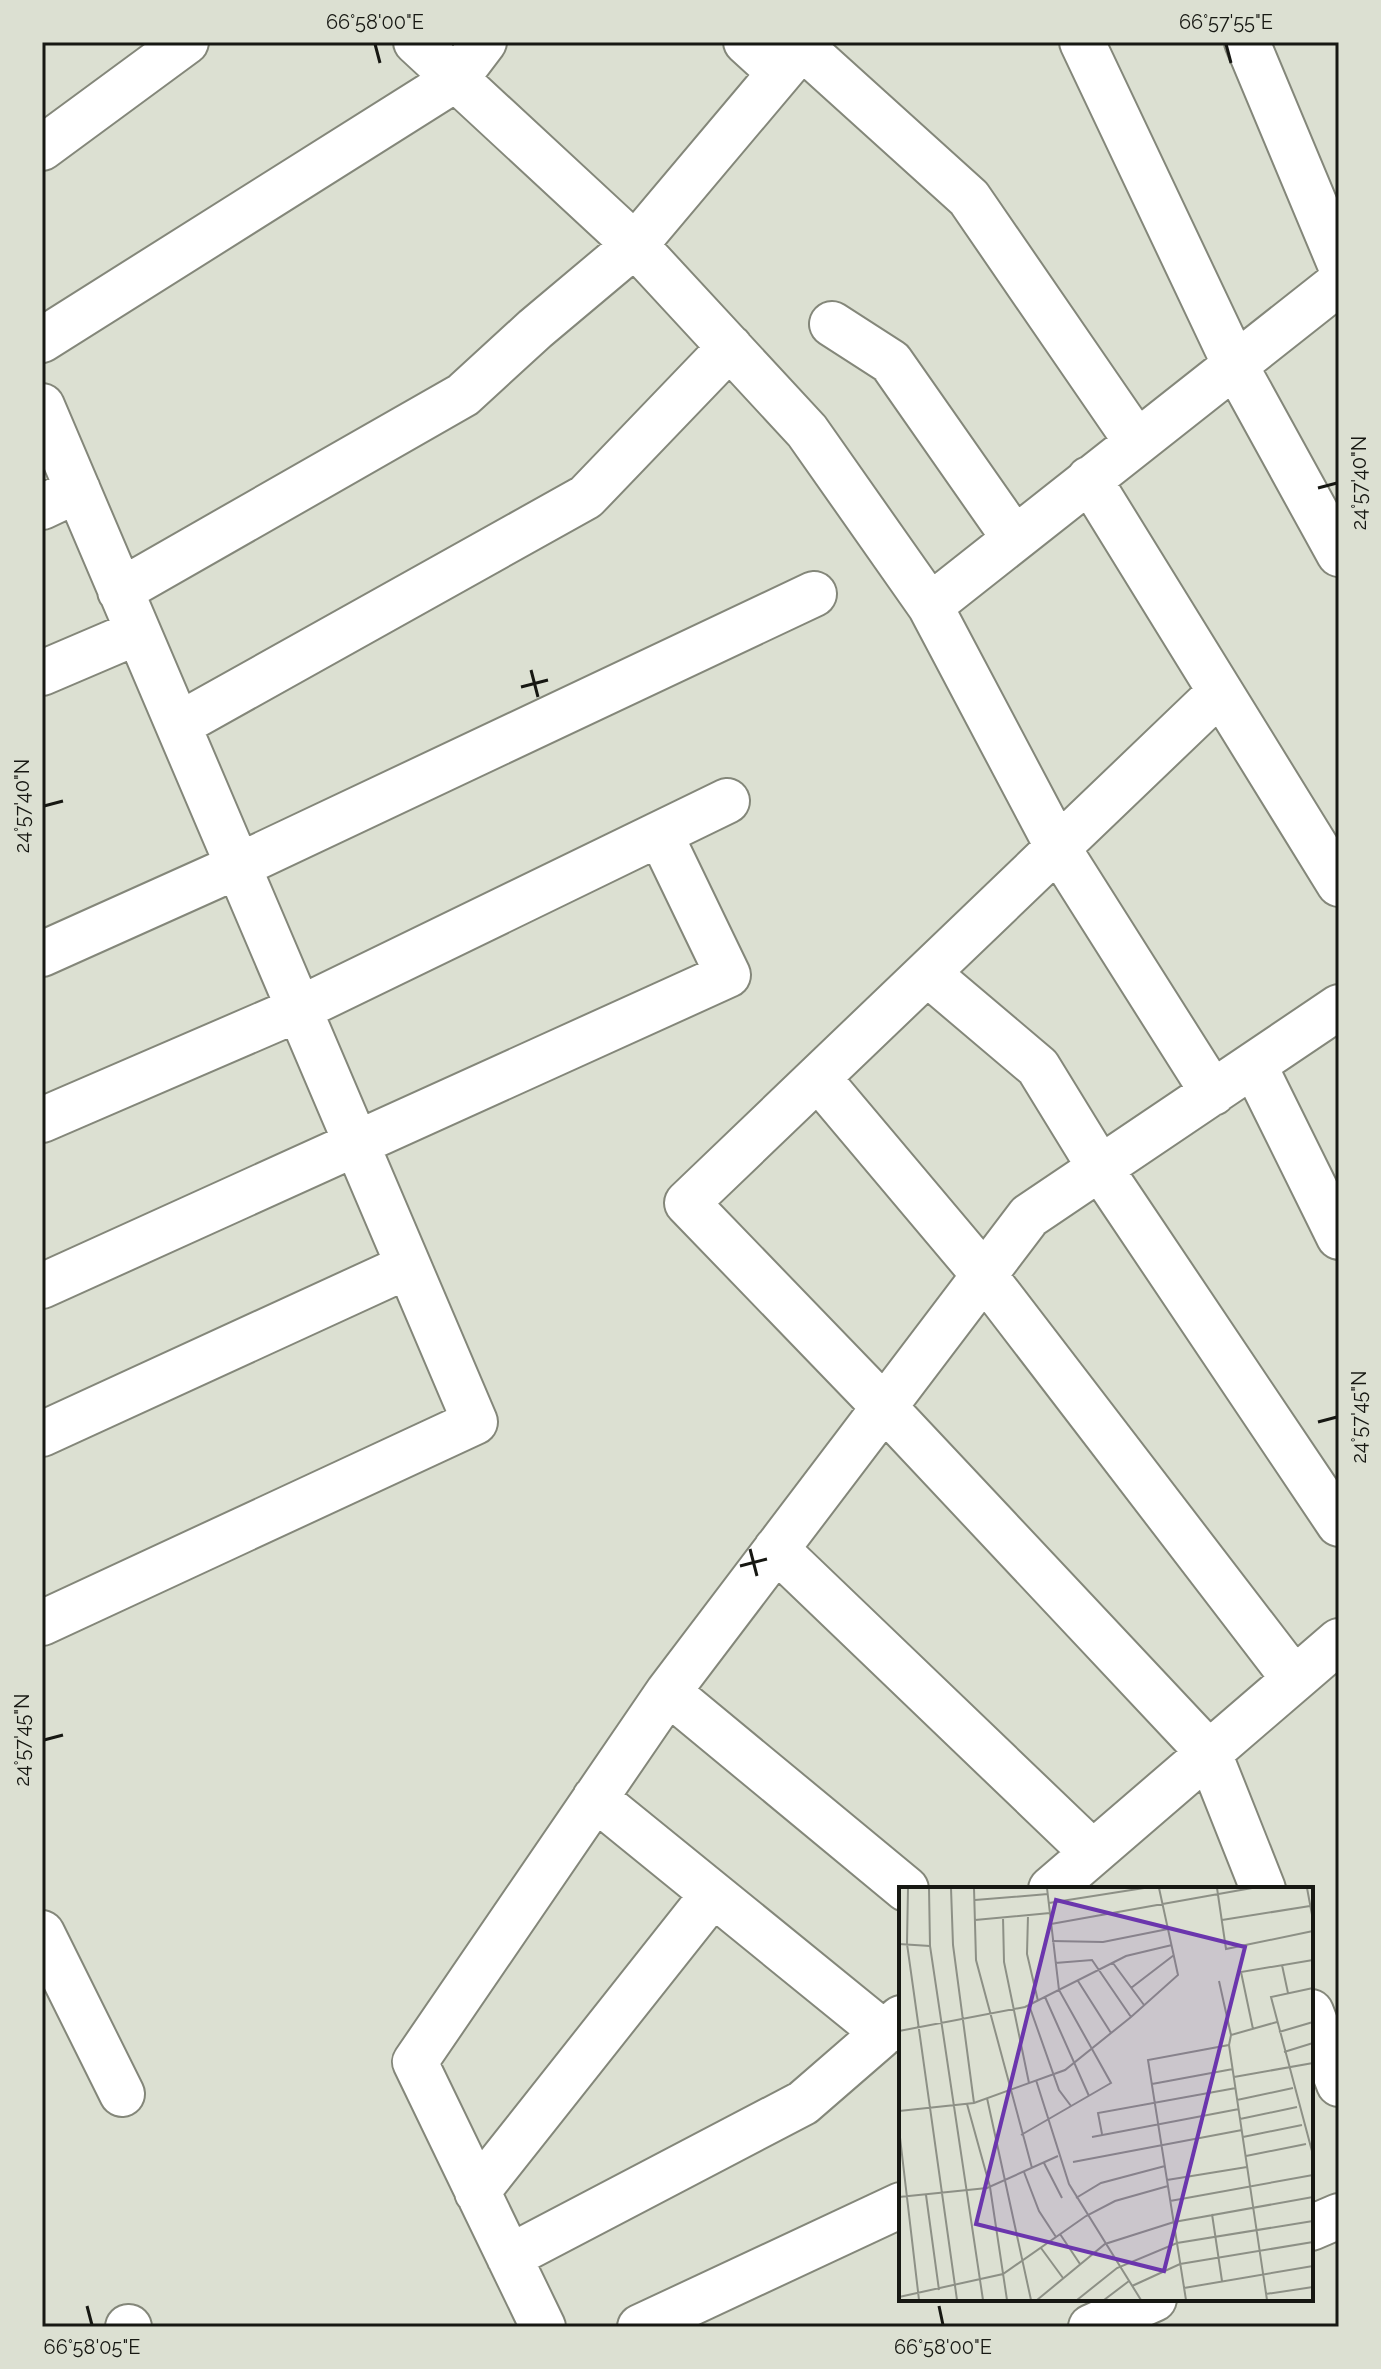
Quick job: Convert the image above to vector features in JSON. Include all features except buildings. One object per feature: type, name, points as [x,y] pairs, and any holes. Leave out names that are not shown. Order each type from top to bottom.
[{"type":"street","points":[[42,148],[186,42]]},
{"type":"street","points":[[416,42],[635,245],[807,431],[930,606],[1058,848],[1213,1093]]},
{"type":"street","points":[[42,340],[456,79],[484,42]]},
{"type":"street","points":[[746,42],[796,54],[969,198],[1136,441]]},
{"type":"street","points":[[1082,42],[1235,365],[1339,554]]},
{"type":"street","points":[[1247,42],[1339,262]]},
{"type":"street","points":[[120,591],[463,395],[535,329],[635,245],[796,54]]},
{"type":"street","points":[[930,606],[1339,283]]},
{"type":"street","points":[[832,324],[891,362],[1014,538]]},
{"type":"street","points":[[178,725],[586,497],[730,347]]},
{"type":"street","points":[[42,406],[60,498],[120,591],[475,1422],[42,1623]]},
{"type":"street","points":[[1089,479],[1339,884]]},
{"type":"street","points":[[42,954],[238,866],[814,594]]},
{"type":"street","points":[[42,673],[138,632]]},
{"type":"street","points":[[1220,692],[687,1203],[884,1407],[1209,1753],[1262,1887]]},
{"type":"street","points":[[42,1120],[299,1009],[727,801]]},
{"type":"street","points":[[42,1286],[728,975],[660,834]]},
{"type":"street","points":[[927,973],[1038,1067],[1100,1168],[1339,1524]]},
{"type":"street","points":[[543,2327],[415,2062],[668,1692],[1029,1216],[1339,1007]]},
{"type":"street","points":[[1254,1065],[1339,1237]]},
{"type":"street","points":[[818,1078],[984,1275],[1294,1679]]},
{"type":"street","points":[[42,1434],[408,1266]]},
{"type":"street","points":[[776,1549],[1093,1853]]},
{"type":"street","points":[[1053,1887],[1339,1643]]},
{"type":"street","points":[[668,1692],[904,1887]]},
{"type":"street","points":[[509,2257],[803,2103],[892,2026],[713,1894],[595,1798]]},
{"type":"street","points":[[477,2192],[713,1894]]},
{"type":"street","points":[[42,1933],[122,2094]]},
{"type":"street","points":[[1313,2020],[1329,2084]]},
{"type":"street","points":[[640,2327],[899,2206]]},
{"type":"street","points":[[1313,2227],[1339,2216]]},
{"type":"street","points":[[1091,2327],[1150,2301]]}]
